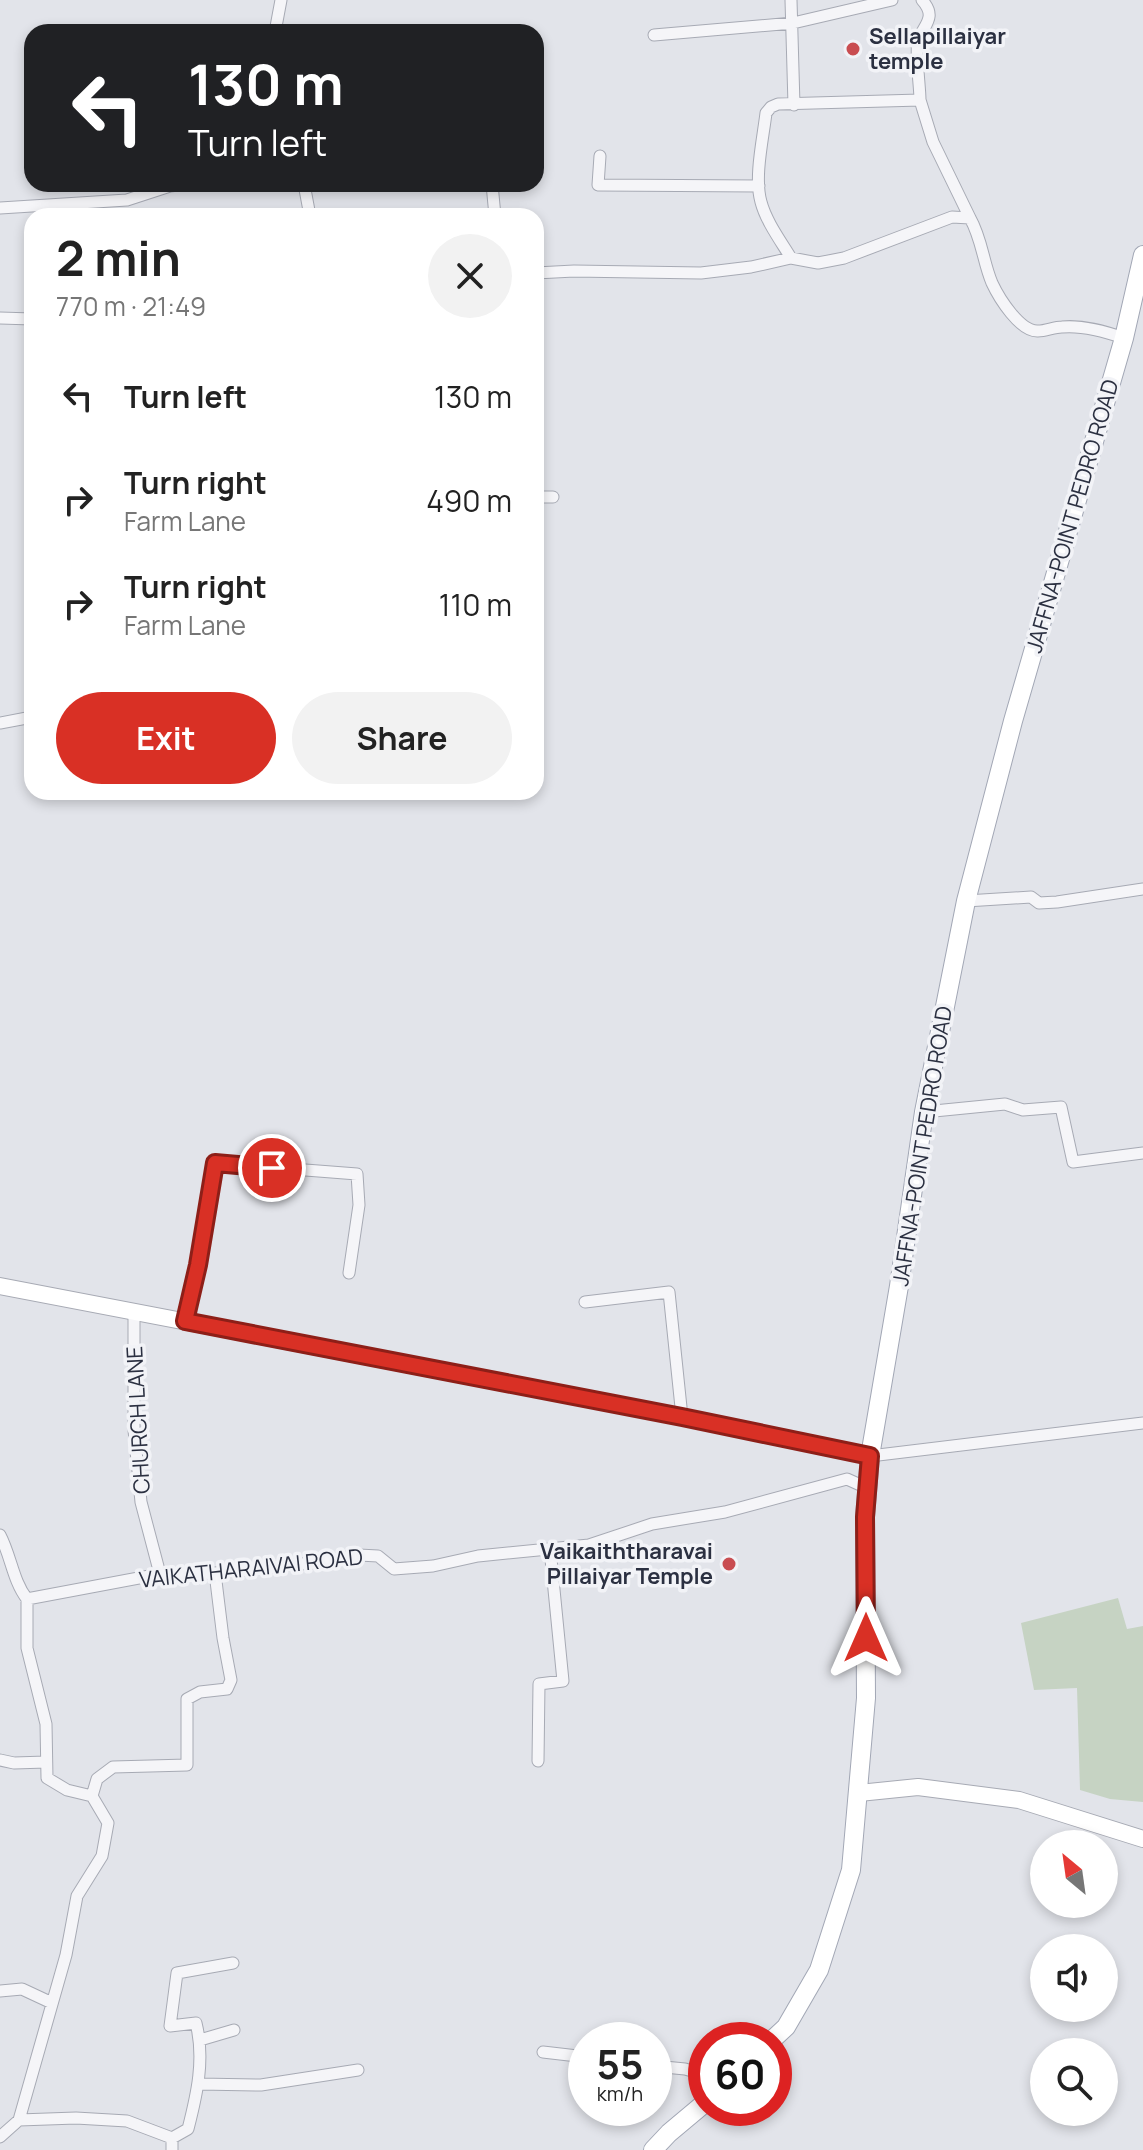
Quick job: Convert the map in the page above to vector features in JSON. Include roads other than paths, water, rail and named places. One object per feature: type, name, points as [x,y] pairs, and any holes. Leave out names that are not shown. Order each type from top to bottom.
[{"type":"main road","name":"JAFFNA-POINT PEDRO ROAD","points":[[789,2022],[819,1970],[851,1870],[866,1698],[865,1517],[870,1456],[924,1112],[966,901],[1013,721],[1124,338],[1143,255]]},
{"type":"main road","points":[[653,2150],[688,2117]]},
{"type":"street","points":[[276,24],[281,0]]},
{"type":"street","points":[[791,0],[794,105]]},
{"type":"street","points":[[654,35],[793,23],[892,0]]},
{"type":"street","points":[[922,0],[928,10],[927,25],[918,42],[920,100],[933,142],[976,229],[993,284],[1019,324],[1028,331],[1064,326],[1096,329],[1124,338]]},
{"type":"street","points":[[791,258],[761,201],[759,186],[766,113],[778,104],[920,100]]},
{"type":"street","points":[[600,156],[598,185],[759,186]]},
{"type":"street","points":[[0,208],[127,200],[152,192]]},
{"type":"street","points":[[544,273],[701,273],[791,258],[818,263],[844,258],[952,217],[970,218]]},
{"type":"street","points":[[0,318],[24,319]]},
{"type":"street","points":[[544,497],[553,497]]},
{"type":"street","points":[[0,723],[24,718]]},
{"type":"street","points":[[966,901],[1031,897],[1039,903],[1057,902],[1143,889]]},
{"type":"street","points":[[924,1112],[1005,1104],[1023,1110],[1061,1107],[1073,1162],[1143,1153]]},
{"type":"street","points":[[185,1321],[215,1163],[357,1174],[359,1205],[349,1273]]},
{"type":"street","points":[[0,1286],[870,1456],[1143,1423]]},
{"type":"street","points":[[585,1302],[669,1292],[682,1417]]},
{"type":"street","name":"CHURCH LANE","points":[[134,1312],[136,1452],[141,1502],[160,1574]]},
{"type":"street","name":"VAIKATHARAIVAI ROAD","points":[[27,1599],[160,1574],[215,1573],[359,1555],[378,1556],[394,1569],[433,1566],[478,1556],[589,1545],[652,1524],[725,1512],[847,1479],[867,1488]]},
{"type":"street","points":[[0,1535],[11,1557],[18,1587],[27,1599],[27,1648],[46,1724],[47,1778],[67,1790],[92,1796],[108,1823],[102,1856],[77,1896],[66,1955],[19,2120],[0,2137]]},
{"type":"street","points":[[538,1761],[539,1684],[563,1681],[550,1549]]},
{"type":"street","points":[[92,1796],[97,1779],[113,1767],[187,1765],[187,1699],[200,1692],[227,1689],[231,1680],[215,1573]]},
{"type":"street","points":[[0,1760],[46,1762]]},
{"type":"street","points":[[859,1793],[918,1787],[1019,1800],[1143,1839]]},
{"type":"street","points":[[19,2120],[76,2118],[127,2121],[172,2144],[188,2129],[199,2084],[200,2040],[196,2023],[170,2026],[177,1973],[233,1963]]},
{"type":"street","points":[[0,1991],[22,1989],[52,2003]]},
{"type":"street","points":[[200,2040],[234,2030]]},
{"type":"street","points":[[543,2052],[568,2055]]},
{"type":"street","points":[[199,2084],[261,2085],[358,2070]]},
{"type":"place","name":"Sellapillaiyar temple","points":[[853,49]]},
{"type":"place","name":"Vaikaiththaravai Pillaiyar Temple","points":[[729,1564]]}]
